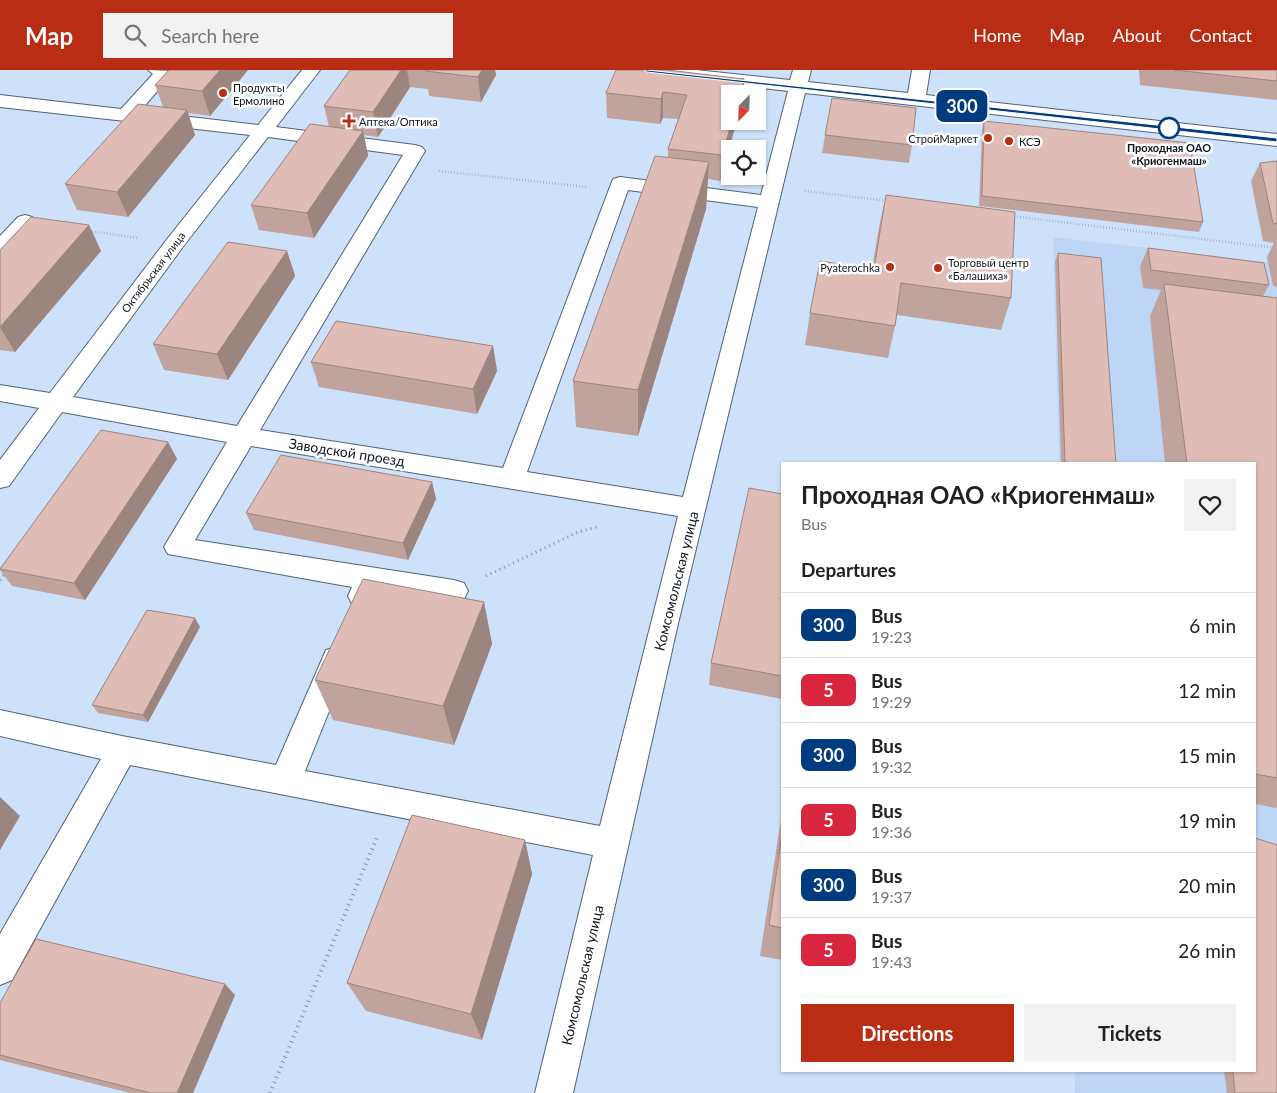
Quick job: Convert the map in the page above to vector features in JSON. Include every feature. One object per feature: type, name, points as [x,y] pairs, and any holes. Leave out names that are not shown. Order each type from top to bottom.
[{"type":"street","points":[[126,116],[166,71],[157,70]]},
{"type":"street","name":"Октябрьская улица","points":[[0,479],[175,243],[311,70]]},
{"type":"street","points":[[647,70],[801,79],[916,101],[1277,140]]},
{"type":"street","points":[[916,101],[921,70]]},
{"type":"street","name":"Комсомольская улица","points":[[554,1093],[770,194],[801,79]]},
{"type":"street","points":[[0,101],[263,131],[415,151],[177,547],[454,591]]},
{"type":"street","points":[[512,478],[620,183],[770,194]]},
{"type":"street","points":[[0,250],[25,222]]},
{"type":"street","name":"Заводской проезд","points":[[0,393],[244,436],[694,509]]},
{"type":"street","points":[[285,781],[369,579]]},
{"type":"street","points":[[0,723],[122,750],[613,844]]},
{"type":"street","points":[[0,968],[122,750]]},
{"type":"path","points":[[405,168],[618,190]]},
{"type":"path","points":[[770,194],[896,202]]},
{"type":"path","points":[[1003,215],[1277,248]]},
{"type":"path","points":[[81,230],[175,243]]},
{"type":"path","points":[[454,591],[578,532],[606,525]]},
{"type":"path","points":[[0,580],[12,564]]},
{"type":"path","points":[[270,1093],[391,802]]},
{"type":"shaded area","points":[[1053,237],[1277,263],[1277,1093],[1075,1093],[1075,1072],[1256,1072],[1256,462],[1059,462]]},
{"type":"building","points":[[169,70],[220,70],[202,91],[155,85]]},
{"type":"building","points":[[350,70],[401,70],[373,112],[324,106]]},
{"type":"building","points":[[426,70],[482,70],[478,77]]},
{"type":"building","points":[[616,70],[667,70],[744,79],[742,85],[721,85],[721,130],[729,130],[726,140],[721,140],[721,155],[668,149],[687,95],[663,92],[661,99],[606,93]]},
{"type":"building","points":[[1174,70],[1277,70],[1277,81]]},
{"type":"building","points":[[832,98],[916,108],[912,145],[825,135]]},
{"type":"building","points":[[138,104],[187,110],[117,192],[65,184]]},
{"type":"building","points":[[984,121],[1190,143],[1203,222],[982,196]]},
{"type":"building","points":[[310,124],[363,131],[307,213],[251,205]]},
{"type":"building","points":[[655,156],[709,162],[638,390],[573,381]]},
{"type":"building","points":[[1277,161],[1277,224],[1273,223],[1260,163]]},
{"type":"building","points":[[886,195],[1015,212],[1011,298],[901,283],[895,326],[810,313],[820,261],[874,269]]},
{"type":"building","points":[[31,217],[89,225],[0,327],[0,250]]},
{"type":"building","points":[[228,242],[287,251],[217,354],[153,344]]},
{"type":"building","points":[[1148,248],[1264,263],[1269,285],[1151,270]]},
{"type":"building","points":[[1058,253],[1101,258],[1116,462],[1065,462]]},
{"type":"building","points":[[1164,284],[1277,298],[1277,778],[1256,774],[1256,462],[1187,462]]},
{"type":"building","points":[[336,321],[493,346],[473,389],[311,362]]},
{"type":"building","points":[[101,430],[168,442],[74,583],[0,569]]},
{"type":"building","points":[[281,455],[432,482],[403,543],[246,513]]},
{"type":"building","points":[[749,488],[781,494],[781,676],[711,663]]},
{"type":"building","points":[[363,579],[484,602],[443,706],[315,680]]},
{"type":"building","points":[[147,610],[195,618],[143,715],[92,705]]},
{"type":"building","points":[[412,815],[525,840],[471,1014],[347,983]]},
{"type":"building","points":[[1256,838],[1277,845],[1277,1093],[1235,1093],[1233,1072],[1256,1072]]},
{"type":"building","points":[[781,841],[781,928],[769,925]]},
{"type":"building","points":[[36,939],[225,984],[177,1093],[151,1093],[0,1055],[0,1003]]},
{"type":"bus line","name":"300","points":[[647,70],[1277,140]]},
{"type":"place","name":"Продукты Ермолино","points":[[223,93]]},
{"type":"place","name":"Аптека/Оптика","points":[[349,121]]},
{"type":"place","name":"Проходная ОАО «Криогенмаш»","points":[[1169,128]]},
{"type":"place","name":"СтройМаркет","points":[[988,138]]},
{"type":"place","name":"КСЭ","points":[[1009,141]]},
{"type":"place","name":"Pyaterochka","points":[[890,267]]},
{"type":"place","name":"Торговый центр «Балашиха»","points":[[938,268]]}]
